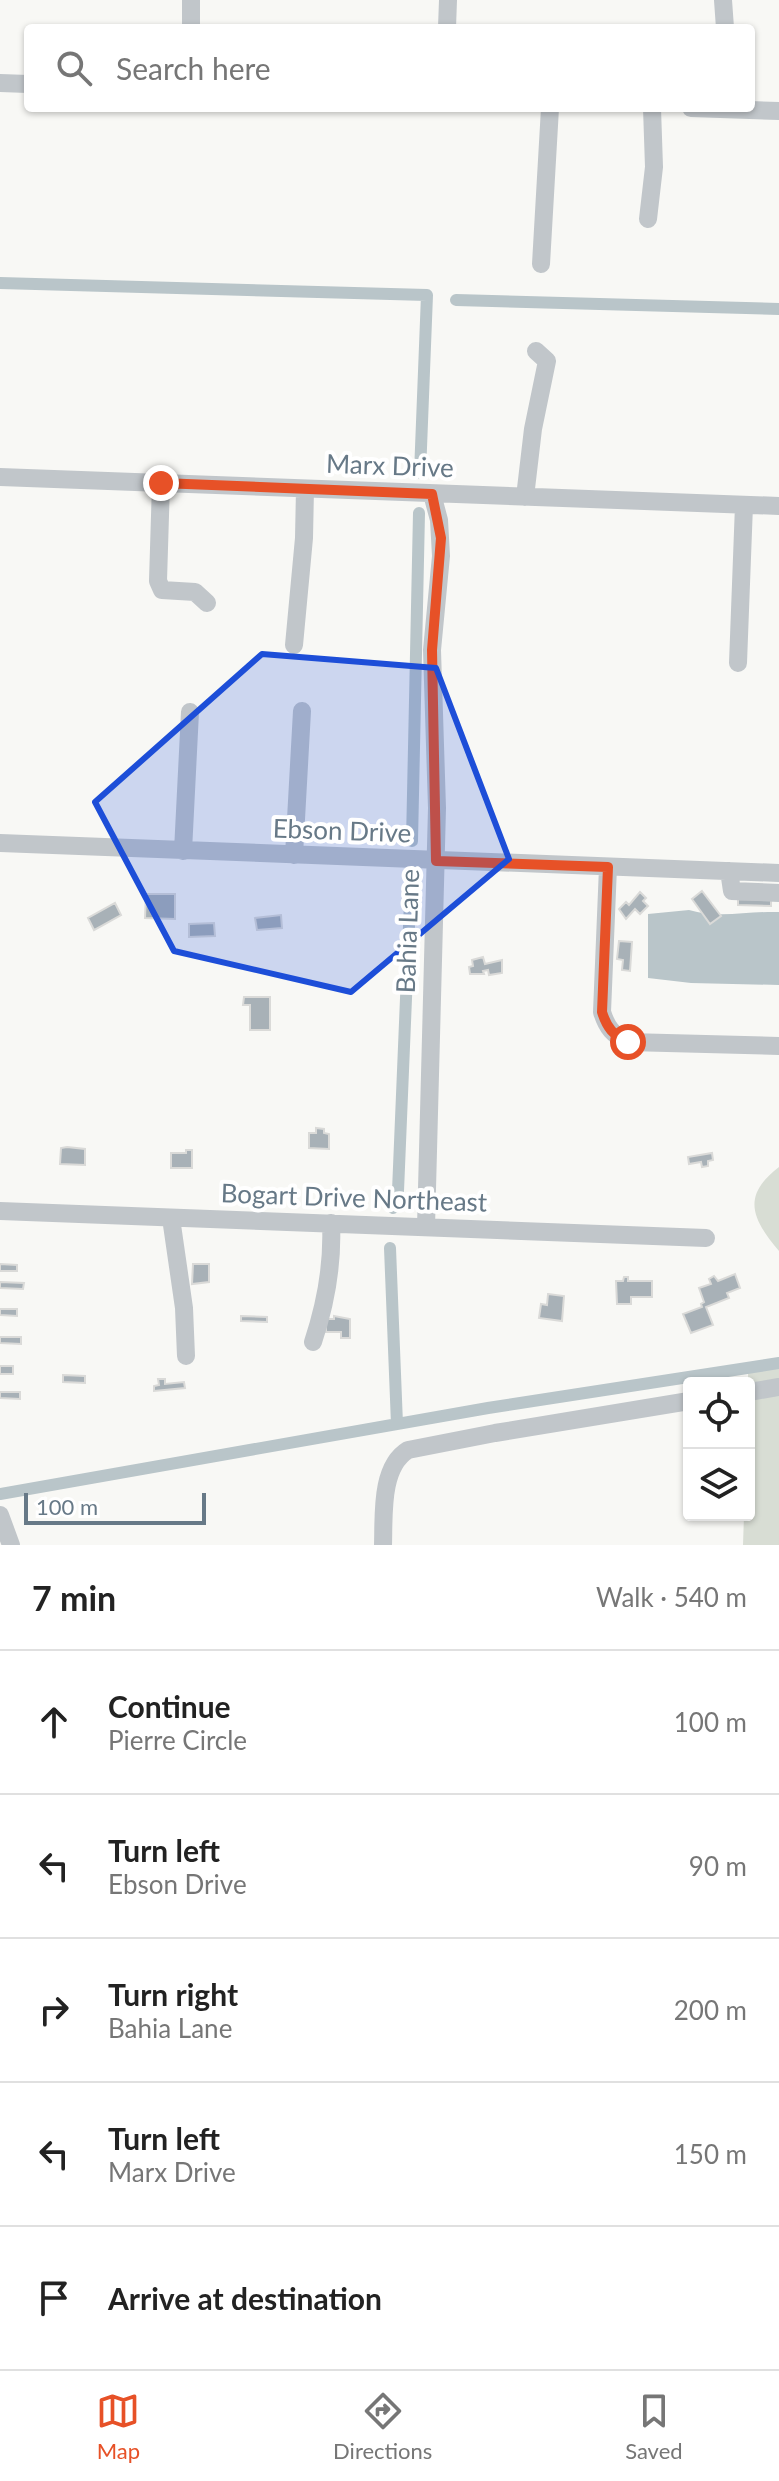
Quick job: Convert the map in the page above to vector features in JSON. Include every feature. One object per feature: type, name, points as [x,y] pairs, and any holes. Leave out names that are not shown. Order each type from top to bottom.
[{"type":"street","points":[[191,0],[191,24]]},
{"type":"street","points":[[447,24],[448,0]]},
{"type":"street","points":[[723,0],[725,24]]},
{"type":"street","points":[[0,83],[24,84]]},
{"type":"street","points":[[755,110],[779,111]]},
{"type":"street","points":[[541,264],[550,112]]},
{"type":"street","points":[[648,219],[654,167],[652,112]]},
{"type":"street","points":[[525,497],[533,429],[547,361],[536,351]]},
{"type":"street","name":"Marx Drive","points":[[0,477],[779,506]]},
{"type":"street","points":[[161,483],[158,581],[162,590],[195,592],[207,603]]},
{"type":"street","points":[[294,645],[304,538],[305,489]]},
{"type":"street","name":"Bahia Lane","points":[[426,1227],[436,861],[432,650],[441,538],[432,494]]},
{"type":"street","points":[[738,663],[744,505]]},
{"type":"street","points":[[294,855],[302,711]]},
{"type":"street","points":[[183,851],[190,712]]},
{"type":"street","name":"Ebson Drive","points":[[0,843],[779,873]]},
{"type":"street","points":[[608,867],[602,1012],[606,1026],[615,1036],[628,1042],[779,1046]]},
{"type":"street","points":[[729,871],[732,891],[779,893]]},
{"type":"street","name":"Bogart Drive Northeast","points":[[0,1211],[706,1238]]},
{"type":"street","points":[[171,1218],[184,1308],[186,1356]]},
{"type":"street","points":[[313,1342],[325,1306],[332,1250],[331,1223]]},
{"type":"street","points":[[755,1391],[779,1387]]},
{"type":"street","points":[[383,1545],[391,1467],[398,1456],[408,1450],[683,1402]]},
{"type":"street","points":[[0,1515],[11,1545]]},
{"type":"highlighted area","points":[[262,654],[436,668],[509,859],[351,992],[174,951],[95,802]]},
{"type":"shaded area","points":[[689,910],[722,914],[779,912],[779,985],[691,983],[648,978],[648,914]]},
{"type":"shaded area","points":[[779,1167],[779,1251],[757,1218],[755,1198],[759,1188]]},
{"type":"shaded area","points":[[779,1358],[779,1545],[743,1545],[744,1521],[755,1521],[755,1377],[748,1377],[748,1364]]},
{"type":"building","points":[[702,891],[721,916],[710,924],[692,899]]},
{"type":"building","points":[[640,892],[648,906],[640,914],[635,909],[626,919],[619,909],[626,902],[629,905]]},
{"type":"building","points":[[146,894],[175,894],[175,919],[145,918]]},
{"type":"building","points":[[738,899],[771,900],[771,906],[738,905]]},
{"type":"building","points":[[115,903],[121,915],[94,930],[88,918]]},
{"type":"building","points":[[281,915],[282,928],[257,930],[255,918]]},
{"type":"building","points":[[214,923],[215,936],[189,937],[189,924]]},
{"type":"building","points":[[619,941],[632,942],[630,971],[622,970],[623,960],[617,959]]},
{"type":"building","points":[[483,957],[485,964],[502,960],[502,973],[489,975],[488,970],[483,971],[484,974],[470,974],[472,960]]},
{"type":"building","points":[[244,997],[270,997],[270,1030],[250,1030],[250,1005],[243,1005]]},
{"type":"building","points":[[316,1128],[324,1129],[324,1133],[329,1134],[329,1149],[309,1148],[309,1133],[316,1133]]},
{"type":"building","points":[[61,1148],[85,1149],[85,1165],[60,1164]]},
{"type":"building","points":[[186,1150],[192,1150],[192,1168],[171,1168],[171,1153],[186,1153]]},
{"type":"building","points":[[712,1153],[713,1160],[708,1161],[708,1166],[702,1167],[701,1162],[689,1164],[688,1157]]},
{"type":"building","points":[[0,1264],[17,1265],[17,1271],[0,1271]]},
{"type":"building","points":[[193,1264],[209,1264],[209,1282],[192,1284]]},
{"type":"building","points":[[735,1274],[740,1288],[727,1293],[729,1298],[706,1307],[713,1325],[691,1333],[683,1314],[702,1307],[704,1302],[699,1288],[711,1284],[709,1279],[714,1276],[718,1281]]},
{"type":"building","points":[[624,1277],[628,1277],[628,1281],[652,1281],[652,1297],[631,1297],[631,1304],[617,1304],[616,1281],[623,1281]]},
{"type":"building","points":[[0,1282],[24,1283],[23,1289],[0,1288]]},
{"type":"building","points":[[548,1294],[564,1296],[562,1321],[539,1318],[541,1304],[547,1305]]},
{"type":"building","points":[[0,1309],[17,1309],[17,1316],[0,1315]]},
{"type":"building","points":[[241,1316],[267,1317],[267,1322],[241,1321]]},
{"type":"building","points":[[334,1316],[350,1319],[350,1338],[341,1338],[341,1332],[326,1332],[326,1319],[334,1319]]},
{"type":"building","points":[[0,1337],[21,1337],[21,1344],[0,1343]]},
{"type":"building","points":[[0,1366],[13,1366],[13,1374],[0,1374]]},
{"type":"building","points":[[63,1375],[85,1376],[85,1383],[63,1382]]},
{"type":"building","points":[[158,1379],[165,1379],[165,1384],[184,1382],[185,1388],[154,1391],[154,1386],[159,1385]]},
{"type":"building","points":[[0,1392],[20,1392],[20,1399],[0,1398]]},
{"type":"waterway","points":[[0,283],[427,295],[420,473]]},
{"type":"waterway","points":[[456,300],[779,309]]},
{"type":"waterway","points":[[412,841],[419,513]]},
{"type":"waterway","points":[[393,1208],[398,1191],[411,878]]},
{"type":"waterway","points":[[390,1248],[397,1424]]},
{"type":"waterway","points":[[0,1494],[488,1408],[779,1363]]},
{"type":"route","points":[[161,483],[432,494],[441,538],[432,650],[436,861],[608,867],[602,1012],[606,1026],[615,1036],[628,1042]]}]
